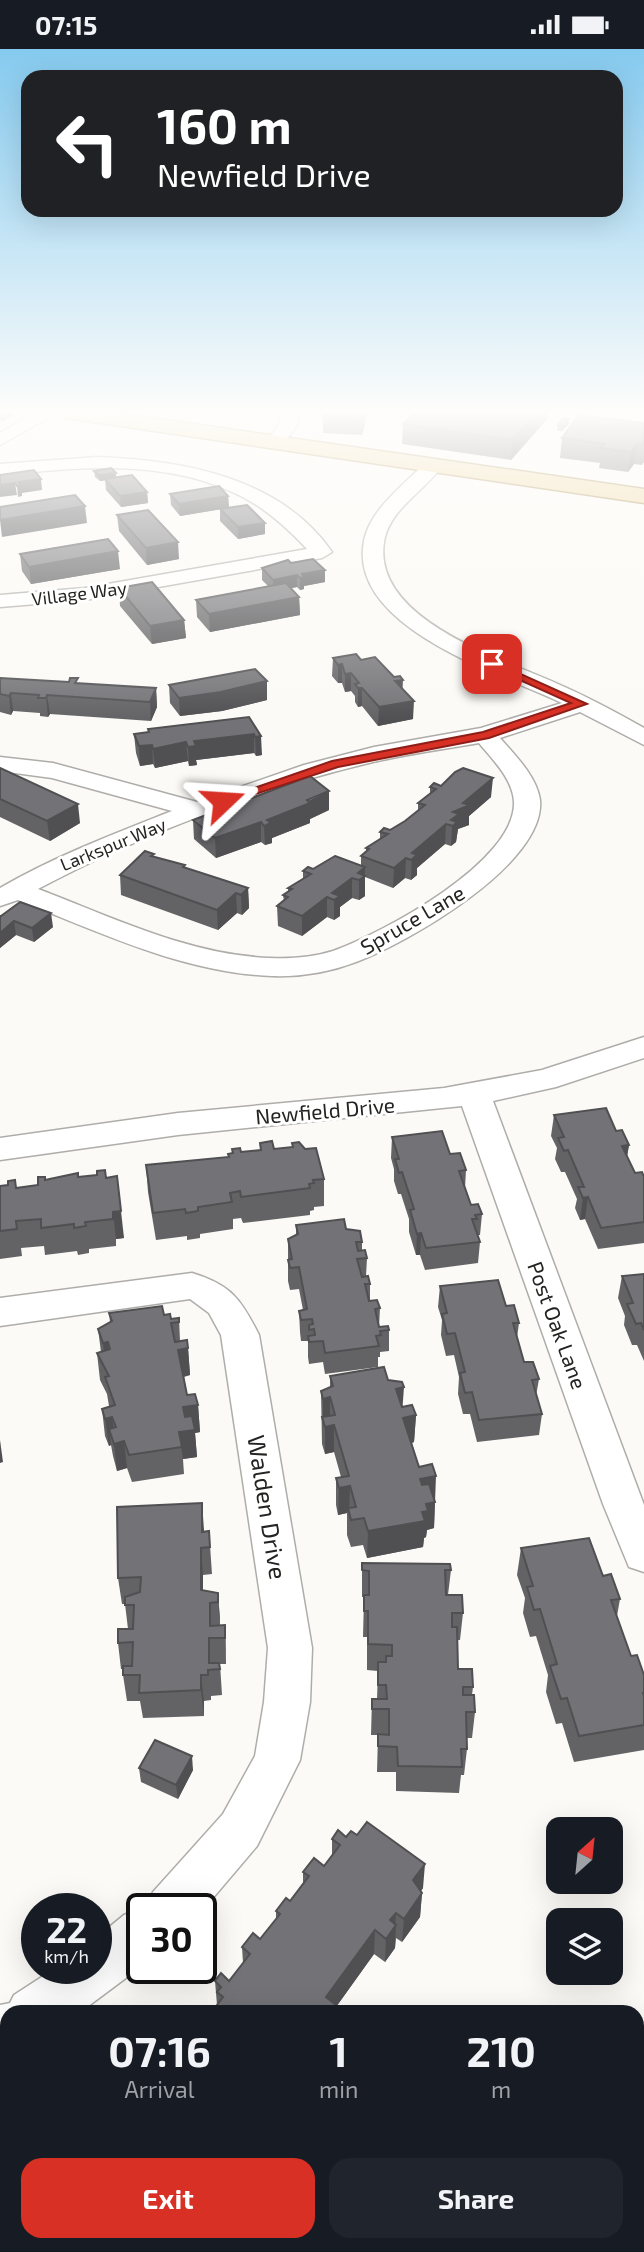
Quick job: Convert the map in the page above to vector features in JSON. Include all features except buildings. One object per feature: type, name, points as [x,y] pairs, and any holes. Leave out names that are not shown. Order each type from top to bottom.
[{"type":"street","name":"Village Way","points":[[0,601],[85,594],[322,552],[279,515]]},
{"type":"street","points":[[388,515],[374,541],[373,566],[386,594],[413,620],[450,644],[582,704],[644,739]]},
{"type":"street","points":[[198,810],[313,770],[359,758],[485,735],[582,704]]},
{"type":"street","name":"Spruce Lane","points":[[8,894],[208,957],[260,966],[300,966],[344,957],[389,936],[468,889],[525,824],[527,803],[523,790],[514,772],[485,735]]},
{"type":"street","name":"Larkspur Way","points":[[0,764],[53,771],[198,810]]},
{"type":"street","name":"Larkspur Way","points":[[8,894],[104,844],[198,810]]},
{"type":"street","name":"Newfield Drive","points":[[0,1149],[189,1122],[372,1108],[474,1094],[592,1067],[644,1047]]},
{"type":"street","name":"Post Oak Lane","points":[[474,1094],[633,1502],[644,1554]]},
{"type":"street","name":"Walden Drive","points":[[0,1312],[191,1286],[209,1291],[226,1305],[240,1335],[290,1648],[287,1702],[277,1760],[240,1830],[185,1893]]},
{"type":"street","points":[[44,2005],[99,1969],[126,1946]]},
{"type":"route","points":[[223,801],[313,770],[374,754],[485,735],[582,704],[492,664]]}]
